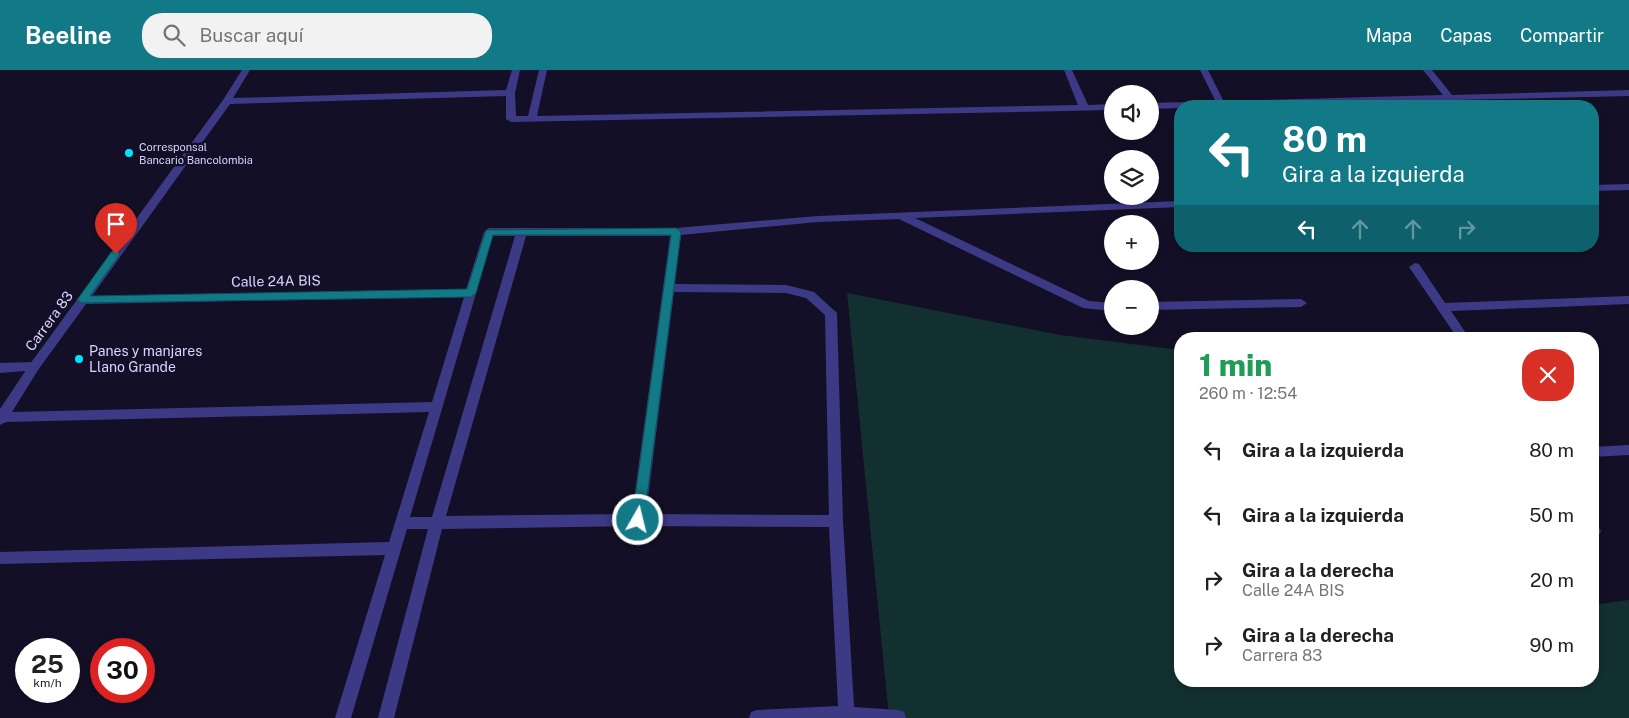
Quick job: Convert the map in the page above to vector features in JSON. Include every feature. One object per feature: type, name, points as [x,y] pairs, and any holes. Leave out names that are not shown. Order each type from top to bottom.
[{"type":"street","name":"Carrera 83","points":[[1,418],[34,367],[227,101],[246,70]]},
{"type":"street","points":[[516,70],[510,92],[510,118],[1104,107]]},
{"type":"street","points":[[532,118],[543,70]]},
{"type":"street","points":[[1068,70],[1084,107]]},
{"type":"street","points":[[1204,70],[1219,100]]},
{"type":"street","points":[[1427,70],[1451,100]]},
{"type":"street","points":[[227,101],[510,92]]},
{"type":"street","points":[[1373,100],[1629,93]]},
{"type":"street","points":[[1159,106],[1174,106]]},
{"type":"street","points":[[1599,188],[1629,187]]},
{"type":"street","points":[[343,718],[489,232],[676,232],[818,219],[1174,204]]},
{"type":"street","points":[[900,216],[1087,305],[1104,306]]},
{"type":"street","points":[[386,718],[437,522],[522,231]]},
{"type":"street","points":[[638,520],[676,232]]},
{"type":"street","points":[[1414,266],[1459,332]]},
{"type":"street","points":[[669,288],[786,289],[810,295],[831,313],[836,521],[846,714]]},
{"type":"street","name":"Calle 24A BIS","points":[[82,300],[471,293]]},
{"type":"street","points":[[1442,307],[1629,300]]},
{"type":"street","points":[[1159,306],[1301,303]]},
{"type":"street","points":[[0,368],[34,367]]},
{"type":"street","points":[[1,418],[437,407]]},
{"type":"street","points":[[1599,452],[1629,450]]},
{"type":"street","points":[[402,523],[638,520],[836,521]]},
{"type":"street","points":[[0,558],[395,548]]},
{"type":"street","points":[[757,718],[846,714],[898,718]]},
{"type":"green space","points":[[847,293],[1060,335],[1174,349],[1174,687],[1599,687],[1599,604],[1629,600],[1629,718],[889,718]]},
{"type":"place","name":"Corresponsal Bancario Bancolombia","points":[[129,153]]},
{"type":"place","name":"Panes y manjares Llano Grande","points":[[79,359]]},
{"type":"route","points":[[116,254],[82,300],[471,293],[489,232],[676,232],[638,520]]}]
